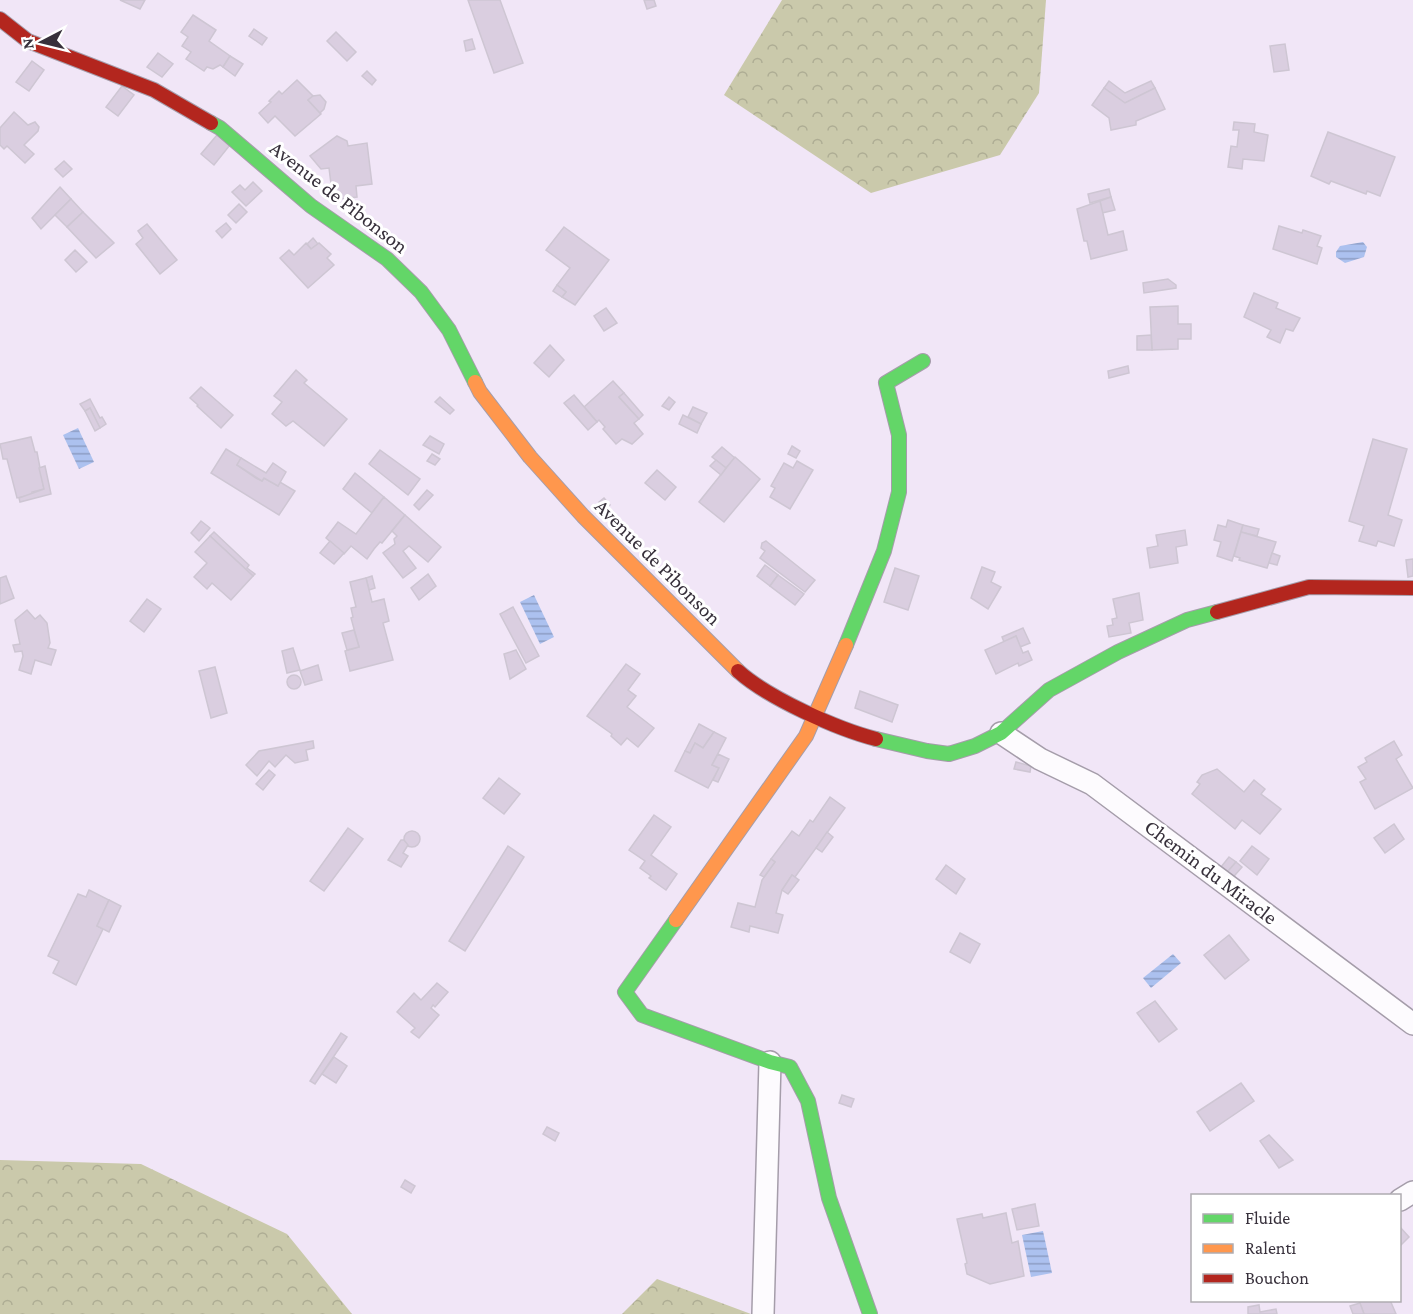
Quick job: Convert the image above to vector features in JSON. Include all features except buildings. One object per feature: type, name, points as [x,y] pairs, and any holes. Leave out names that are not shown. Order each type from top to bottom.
[{"type":"street","name":"Avenue de Pibonson","points":[[0,19],[27,41],[98,66],[154,90],[220,128],[311,206],[387,259],[421,292],[449,330],[480,392],[530,457],[583,516],[717,652],[749,681],[786,702],[852,733],[927,751],[949,753],[975,746],[1001,733],[1049,690],[1118,652],[1187,620],[1309,587],[1413,588]]},
{"type":"street","points":[[870,1314],[829,1198],[808,1101],[790,1067],[770,1062],[642,1015],[625,992],[806,736],[817,716],[884,551],[899,492],[899,435],[886,383],[922,361]]},
{"type":"street","name":"Chemin du Miracle","points":[[1001,733],[1040,759],[1092,784],[1413,1024]]},
{"type":"street","points":[[762,1314],[770,1062]]},
{"type":"green space","points":[[782,0],[1046,0],[1039,93],[1000,155],[871,193],[724,95]]},
{"type":"green space","points":[[0,1160],[141,1164],[287,1234],[352,1314],[0,1314]]},
{"type":"green space","points":[[657,1279],[751,1314],[622,1314]]},
{"type":"water","points":[[1363,242],[1367,247],[1364,257],[1345,263],[1336,257],[1340,246]]},
{"type":"water","points":[[78,428],[94,462],[79,469],[63,435]]},
{"type":"water","points":[[534,595],[554,637],[540,644],[520,602]]},
{"type":"water","points":[[1173,954],[1181,963],[1151,988],[1143,978]]},
{"type":"water","points":[[1043,1231],[1052,1273],[1031,1277],[1022,1235]]},
{"type":"traffic: fast","points":[[211,123],[220,128],[311,206],[387,259],[421,292],[449,330],[475,382]]},
{"type":"traffic: fast","points":[[846,645],[884,551],[899,492],[899,435],[886,383],[923,361]]},
{"type":"traffic: fast","points":[[876,739],[949,754],[975,746],[1001,733],[1049,690],[1118,652],[1187,620],[1217,612]]},
{"type":"traffic: fast","points":[[676,920],[625,992],[642,1015],[770,1062],[790,1067],[808,1101],[829,1198],[870,1314]]},
{"type":"traffic: slow","points":[[475,382],[480,392],[530,457],[583,516],[738,671]]},
{"type":"traffic: slow","points":[[676,920],[806,736],[846,645]]},
{"type":"traffic: jam","points":[[0,19],[28,41],[154,90],[211,123]]},
{"type":"traffic: jam","points":[[1217,612],[1309,587],[1413,588]]},
{"type":"traffic: jam","points":[[738,671],[785,702],[842,728],[876,739]]}]
